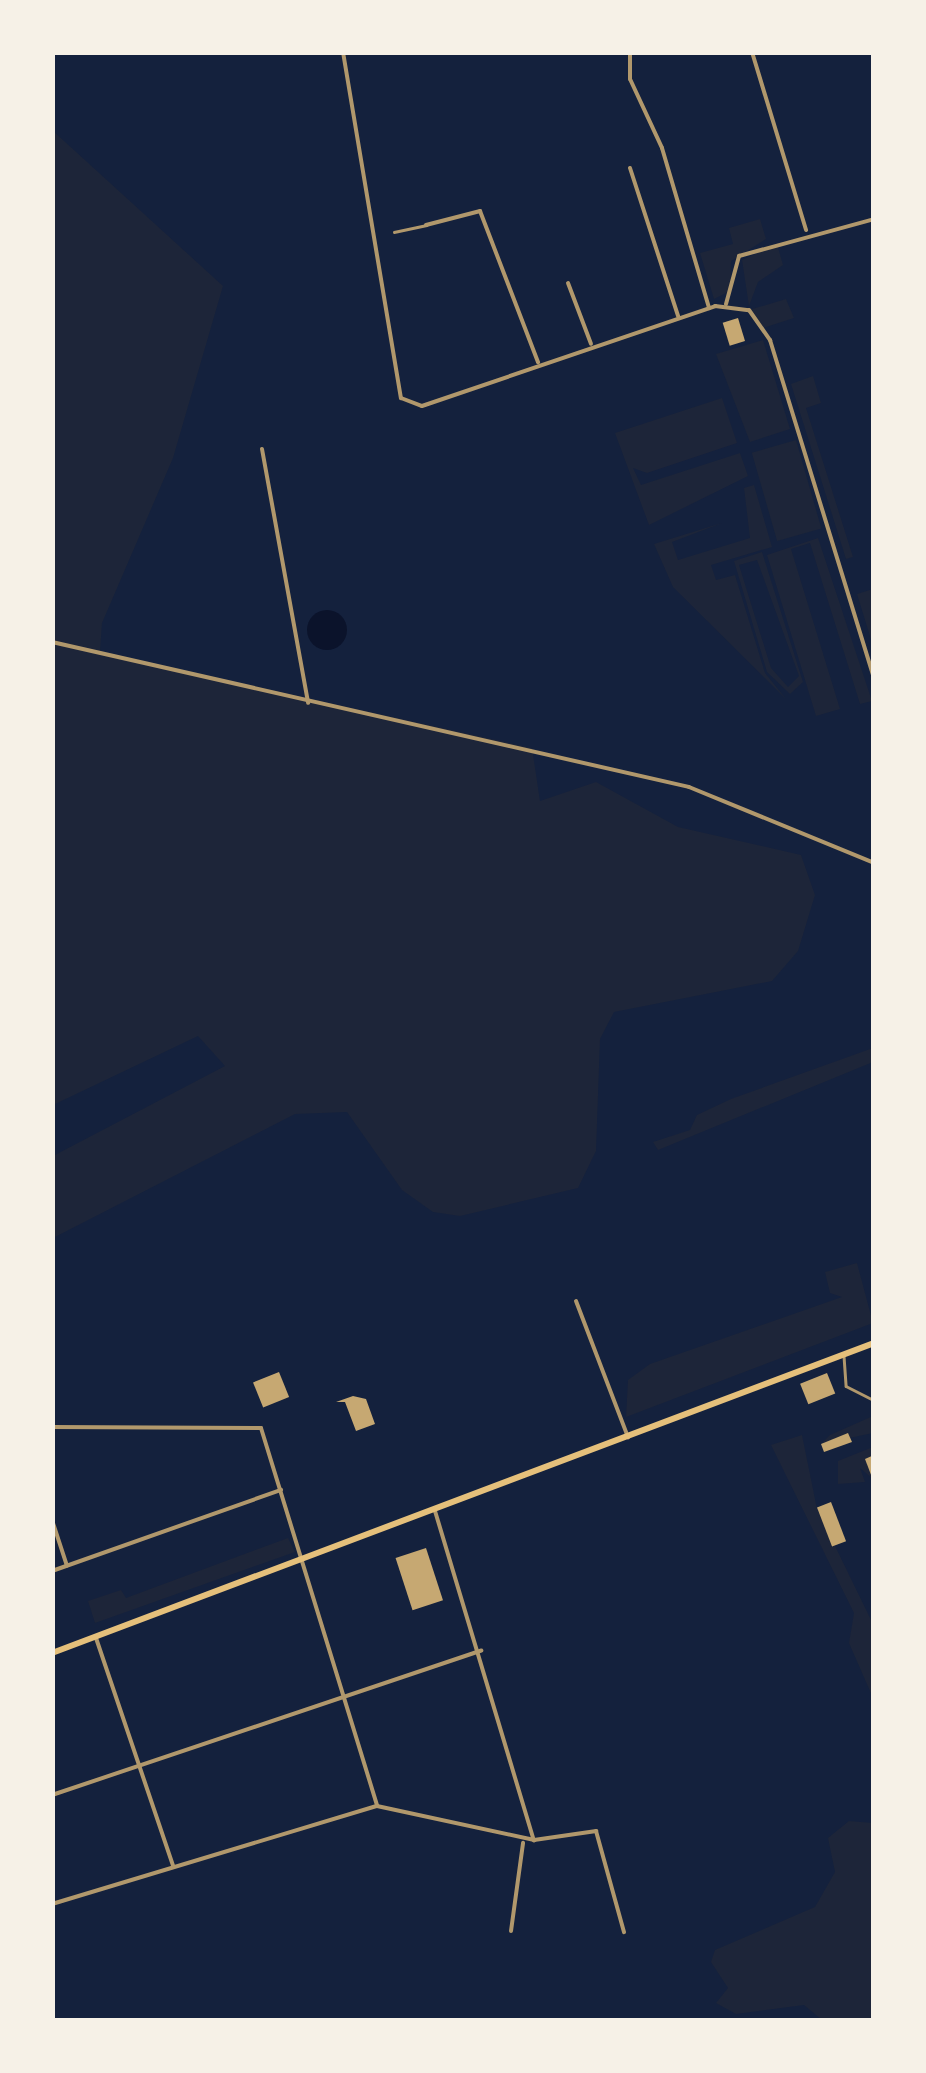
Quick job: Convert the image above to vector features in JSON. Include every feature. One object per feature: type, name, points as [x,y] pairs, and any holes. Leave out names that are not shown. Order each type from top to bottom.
[{"type":"main road","points":[[52,1653],[874,1344]]},
{"type":"street","points":[[343,52],[400,398],[422,406],[709,308],[726,304],[752,312],[770,340],[874,679]]},
{"type":"street","points":[[630,52],[630,80],[662,148],[709,308]]},
{"type":"street","points":[[752,52],[806,230]]},
{"type":"street","points":[[630,168],[678,318]]},
{"type":"street","points":[[426,225],[480,211],[539,364]]},
{"type":"street","points":[[726,304],[740,256],[806,230],[874,218]]},
{"type":"street","points":[[568,283],[592,346]]},
{"type":"street","points":[[262,448],[308,703]]},
{"type":"street","points":[[52,642],[689,787],[874,863]]},
{"type":"street","points":[[576,1301],[629,1438]]},
{"type":"street","points":[[52,1427],[261,1428],[307,1560],[377,1806]]},
{"type":"street","points":[[52,1571],[281,1490]]},
{"type":"street","points":[[435,1511],[481,1651],[534,1840]]},
{"type":"street","points":[[52,1520],[67,1566]]},
{"type":"street","points":[[96,1638],[173,1867]]},
{"type":"street","points":[[52,1795],[343,1694],[481,1651]]},
{"type":"street","points":[[52,1904],[377,1806],[523,1843],[592,1829],[624,1932]]},
{"type":"street","points":[[511,1931],[523,1843]]},
{"type":"lane","points":[[394,232],[426,225]]},
{"type":"lane","points":[[844,1355],[846,1386],[874,1400]]},
{"type":"shaded area","points":[[52,130],[223,286],[173,458],[102,623],[100,652],[532,748],[540,801],[596,782],[678,827],[801,855],[815,895],[798,951],[772,981],[614,1012],[600,1039],[596,1151],[578,1188],[460,1216],[433,1212],[402,1190],[347,1112],[295,1114],[53,1238],[53,1156],[225,1066],[198,1036],[53,1105]]},
{"type":"shaded area","points":[[760,219],[766,239],[731,261],[730,291],[714,299],[700,253],[733,244],[729,228]]},
{"type":"shaded area","points":[[777,244],[783,265],[758,282],[749,306],[742,260]]},
{"type":"shaded area","points":[[786,299],[794,318],[763,328],[749,310]]},
{"type":"shaded area","points":[[763,340],[790,429],[750,442],[716,354]]},
{"type":"shaded area","points":[[813,376],[821,403],[806,408],[853,557],[846,559],[791,384]]},
{"type":"shaded area","points":[[722,398],[737,443],[647,473],[633,468],[641,485],[740,453],[748,476],[649,525],[615,433]]},
{"type":"shaded area","points":[[796,440],[821,528],[777,541],[752,453]]},
{"type":"shaded area","points":[[754,485],[772,547],[711,565],[716,580],[735,575],[765,673],[786,699],[673,587],[654,544],[722,523],[672,542],[678,560],[750,538],[744,488]]},
{"type":"shaded area","points":[[818,538],[872,701],[860,704],[810,543],[791,549],[840,709],[816,716],[767,555]]},
{"type":"shaded area","points":[[762,552],[803,682],[790,694],[767,672],[734,561]],"holes":[[[757,560],[799,676],[788,687],[771,668],[739,565]]]},
{"type":"shaded area","points":[[874,589],[873,646],[857,594]]},
{"type":"shaded area","points":[[327,610],[341,616],[347,630],[341,644],[327,650],[313,644],[307,630],[313,616]]},
{"type":"shaded area","points":[[873,1048],[873,1062],[658,1150],[653,1142],[690,1130],[697,1115],[731,1099]]},
{"type":"shaded area","points":[[857,1263],[873,1323],[626,1417],[628,1380],[650,1364],[842,1297],[830,1293],[825,1272]]},
{"type":"shaded area","points":[[873,1416],[873,1433],[821,1444],[830,1435]]},
{"type":"shaded area","points":[[802,1435],[817,1509],[873,1624],[873,1698],[849,1643],[854,1613],[771,1445]]},
{"type":"shaded area","points":[[873,1447],[873,1479],[860,1468],[865,1482],[838,1484],[838,1461]]},
{"type":"shaded area","points":[[288,1538],[295,1552],[95,1623],[88,1601],[121,1590],[126,1598]]},
{"type":"shaded area","points":[[849,1821],[873,1823],[873,2020],[822,2020],[804,2005],[736,2014],[716,2003],[728,1988],[711,1962],[715,1950],[815,1907],[835,1872],[828,1838]]},
{"type":"building","points":[[738,318],[745,341],[730,346],[723,323]]},
{"type":"building","points":[[279,1372],[289,1397],[263,1408],[253,1382]]},
{"type":"building","points":[[827,1373],[835,1393],[808,1404],[800,1384]]},
{"type":"building","points":[[353,1396],[366,1399],[375,1424],[356,1431],[345,1402],[336,1402]]},
{"type":"building","points":[[848,1433],[852,1442],[824,1452],[821,1444]]},
{"type":"building","points":[[874,1455],[874,1480],[873,1480],[865,1459]]},
{"type":"building","points":[[831,1502],[846,1541],[832,1547],[817,1507]]},
{"type":"building","points":[[426,1548],[443,1600],[413,1610],[396,1558]]}]
